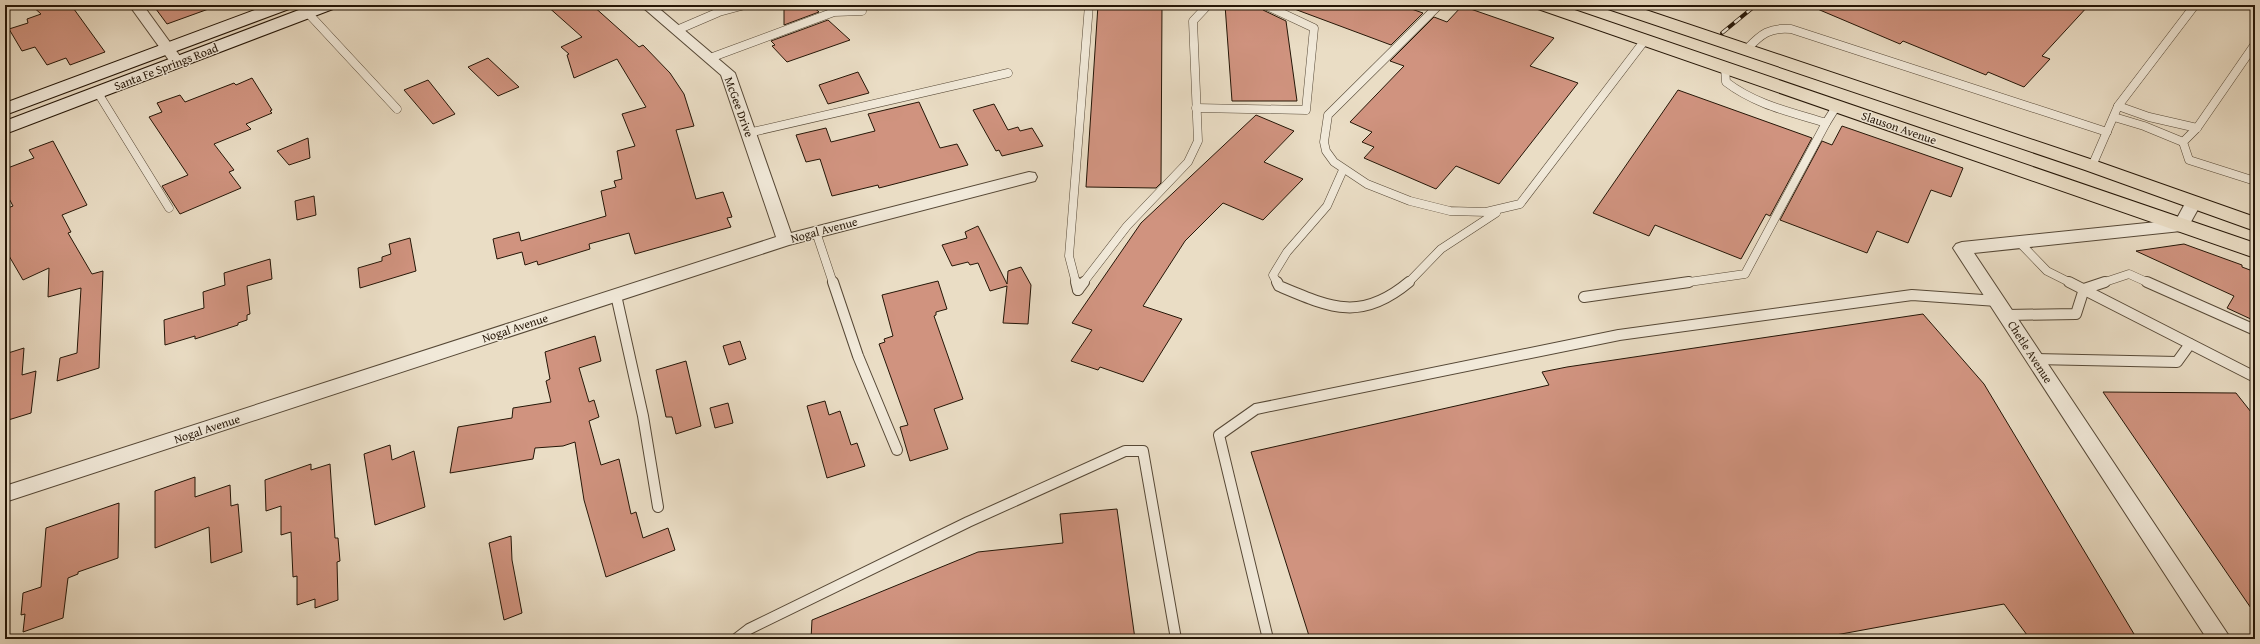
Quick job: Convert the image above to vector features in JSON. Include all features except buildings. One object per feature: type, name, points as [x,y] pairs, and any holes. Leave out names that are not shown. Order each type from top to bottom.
[{"type":"main road","name":"Santa Fe Springs Road","points":[[5,128],[98,93],[174,55],[283,5]]},
{"type":"main road","name":"Santa Fe Springs Road","points":[[5,109],[327,5]]},
{"type":"main road","name":"Slauson Avenue","points":[[1544,5],[2255,251]]},
{"type":"main road","points":[[1614,5],[2092,166],[2255,224]]},
{"type":"street","points":[[136,5],[174,55]]},
{"type":"street","name":"McGee Drive","points":[[647,5],[728,73],[785,240]]},
{"type":"street","name":"Nogal Avenue","points":[[5,494],[785,240],[1029,177]]},
{"type":"street","points":[[2181,225],[2194,202]]},
{"type":"street","name":"Chetle Avenue","points":[[2181,225],[1962,248],[2220,639]]},
{"type":"lane","points":[[677,30],[719,12],[745,5]]},
{"type":"lane","points":[[1089,5],[1069,256],[1078,290],[1127,226],[1188,162],[1198,141],[1193,21],[1208,5]]},
{"type":"lane","points":[[1196,108],[1306,110],[1314,28],[1265,5]]},
{"type":"lane","points":[[1439,5],[1328,115],[1325,127],[1326,150],[1343,170],[1373,187],[1424,205],[1463,213],[1497,212]]},
{"type":"lane","points":[[2092,166],[2118,106],[2195,5]]},
{"type":"lane","points":[[710,58],[834,12],[862,11]]},
{"type":"lane","points":[[307,12],[397,109]]},
{"type":"lane","points":[[1747,49],[1762,32],[1769,28],[1791,29],[2107,132]]},
{"type":"lane","points":[[1343,170],[1328,206],[1287,252],[1273,275],[1279,286],[1305,297],[1333,306],[1361,308],[1391,297],[1414,278],[1440,249],[1497,212],[1520,204],[1645,40]]},
{"type":"lane","points":[[2183,142],[2197,128],[2255,44]]},
{"type":"lane","points":[[1725,68],[1726,82],[1736,90],[1752,99],[1826,123]]},
{"type":"lane","points":[[748,133],[1008,73]]},
{"type":"lane","points":[[98,93],[169,208]]},
{"type":"lane","points":[[2118,106],[2149,117],[2197,128]]},
{"type":"lane","points":[[1584,297],[1745,274],[1836,107]]},
{"type":"lane","points":[[2114,117],[2144,126],[2183,142],[2189,160],[2255,181]]},
{"type":"lane","points":[[816,232],[866,378],[897,450]]},
{"type":"lane","points":[[2019,242],[2047,271],[2255,377]]},
{"type":"lane","points":[[2084,289],[2129,274],[2255,330]]},
{"type":"lane","points":[[1268,639],[1219,435],[1256,409],[1619,335],[1912,294],[2002,308],[2076,314],[2084,289]]},
{"type":"lane","points":[[616,295],[643,416],[658,506]]},
{"type":"lane","points":[[2035,359],[2177,362],[2190,344]]},
{"type":"lane","points":[[736,639],[748,629],[968,522],[1125,451],[1143,451],[1176,639]]},
{"type":"railway","points":[[1722,33],[1756,5]]}]
